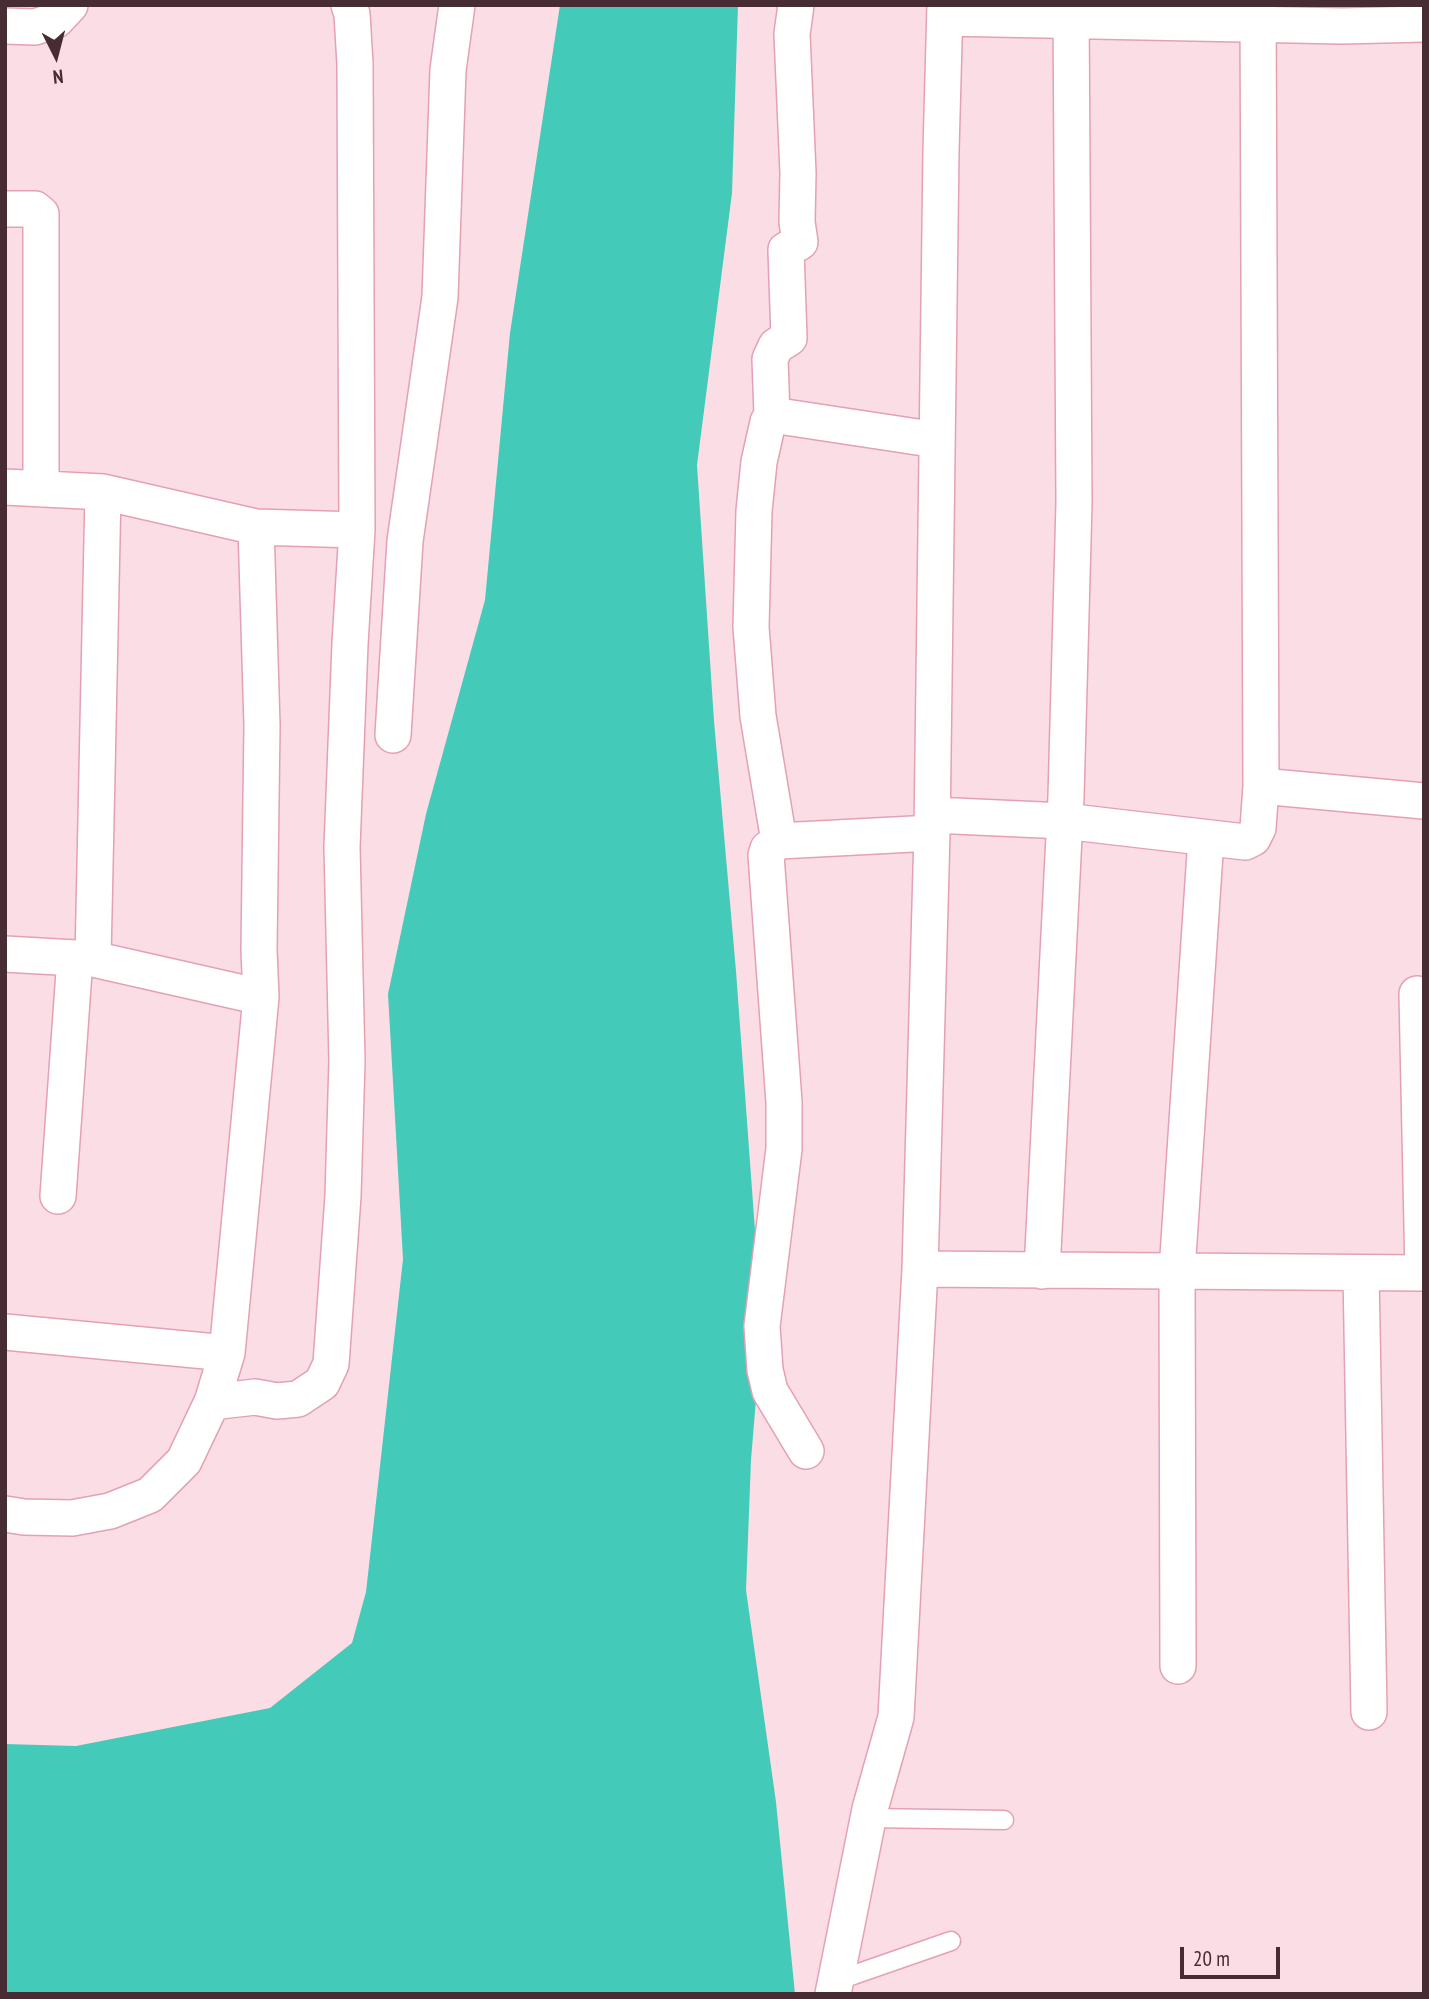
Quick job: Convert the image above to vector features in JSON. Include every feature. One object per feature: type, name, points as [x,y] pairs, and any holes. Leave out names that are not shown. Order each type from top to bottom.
[{"type":"street","points":[[5,26],[35,27],[56,20],[70,5]]},
{"type":"street","points":[[212,1402],[255,1397],[277,1401],[298,1399],[322,1383],[331,1364],[343,1196],[347,1060],[342,847],[357,530],[355,64],[349,5]]},
{"type":"street","points":[[393,735],[405,541],[440,297],[448,69],[457,5]]},
{"type":"street","points":[[779,841],[758,716],[751,627],[754,511],[759,462],[772,415],[771,359],[776,346],[789,338],[786,250],[800,242],[797,222],[798,173],[792,34],[796,5]]},
{"type":"street","points":[[835,1987],[868,1818],[897,1717],[920,1269],[932,824],[945,12],[1259,15],[1424,24]]},
{"type":"street","points":[[1042,1270],[1064,821],[1074,503],[1071,13]]},
{"type":"street","points":[[806,1451],[770,1391],[765,1370],[762,1326],[784,1149],[784,1102],[766,855],[768,849],[779,841],[932,824],[1064,821],[1245,842],[1253,838],[1258,828],[1261,786],[1259,15]]},
{"type":"street","points":[[5,209],[35,209],[41,214],[41,489]]},
{"type":"street","points":[[772,415],[937,440]]},
{"type":"street","points":[[5,487],[103,492],[256,527],[357,530]]},
{"type":"street","points":[[58,1196],[84,959],[103,492]]},
{"type":"street","points":[[5,1514],[72,1518],[110,1511],[150,1495],[184,1461],[212,1402],[227,1353],[261,998],[259,950],[262,726],[256,527]]},
{"type":"street","points":[[1261,786],[1424,801]]},
{"type":"street","points":[[1178,1666],[1177,1271],[1206,838]]},
{"type":"street","points":[[5,954],[84,959],[261,998]]},
{"type":"street","points":[[920,1269],[1423,1273],[1417,994]]},
{"type":"street","points":[[1361,1273],[1369,1712]]},
{"type":"street","points":[[5,1332],[227,1353]]},
{"type":"lane","points":[[868,1818],[1004,1821]]},
{"type":"lane","points":[[835,1987],[951,1941]]},
{"type":"shaded area","points":[[560,5],[738,5],[732,193],[697,465],[714,721],[736,971],[762,1326],[751,1460],[746,1590],[776,1802],[795,1994],[5,1994],[5,1744],[76,1746],[270,1708],[352,1643],[366,1592],[403,1259],[388,994],[426,814],[485,600],[510,333]]}]
